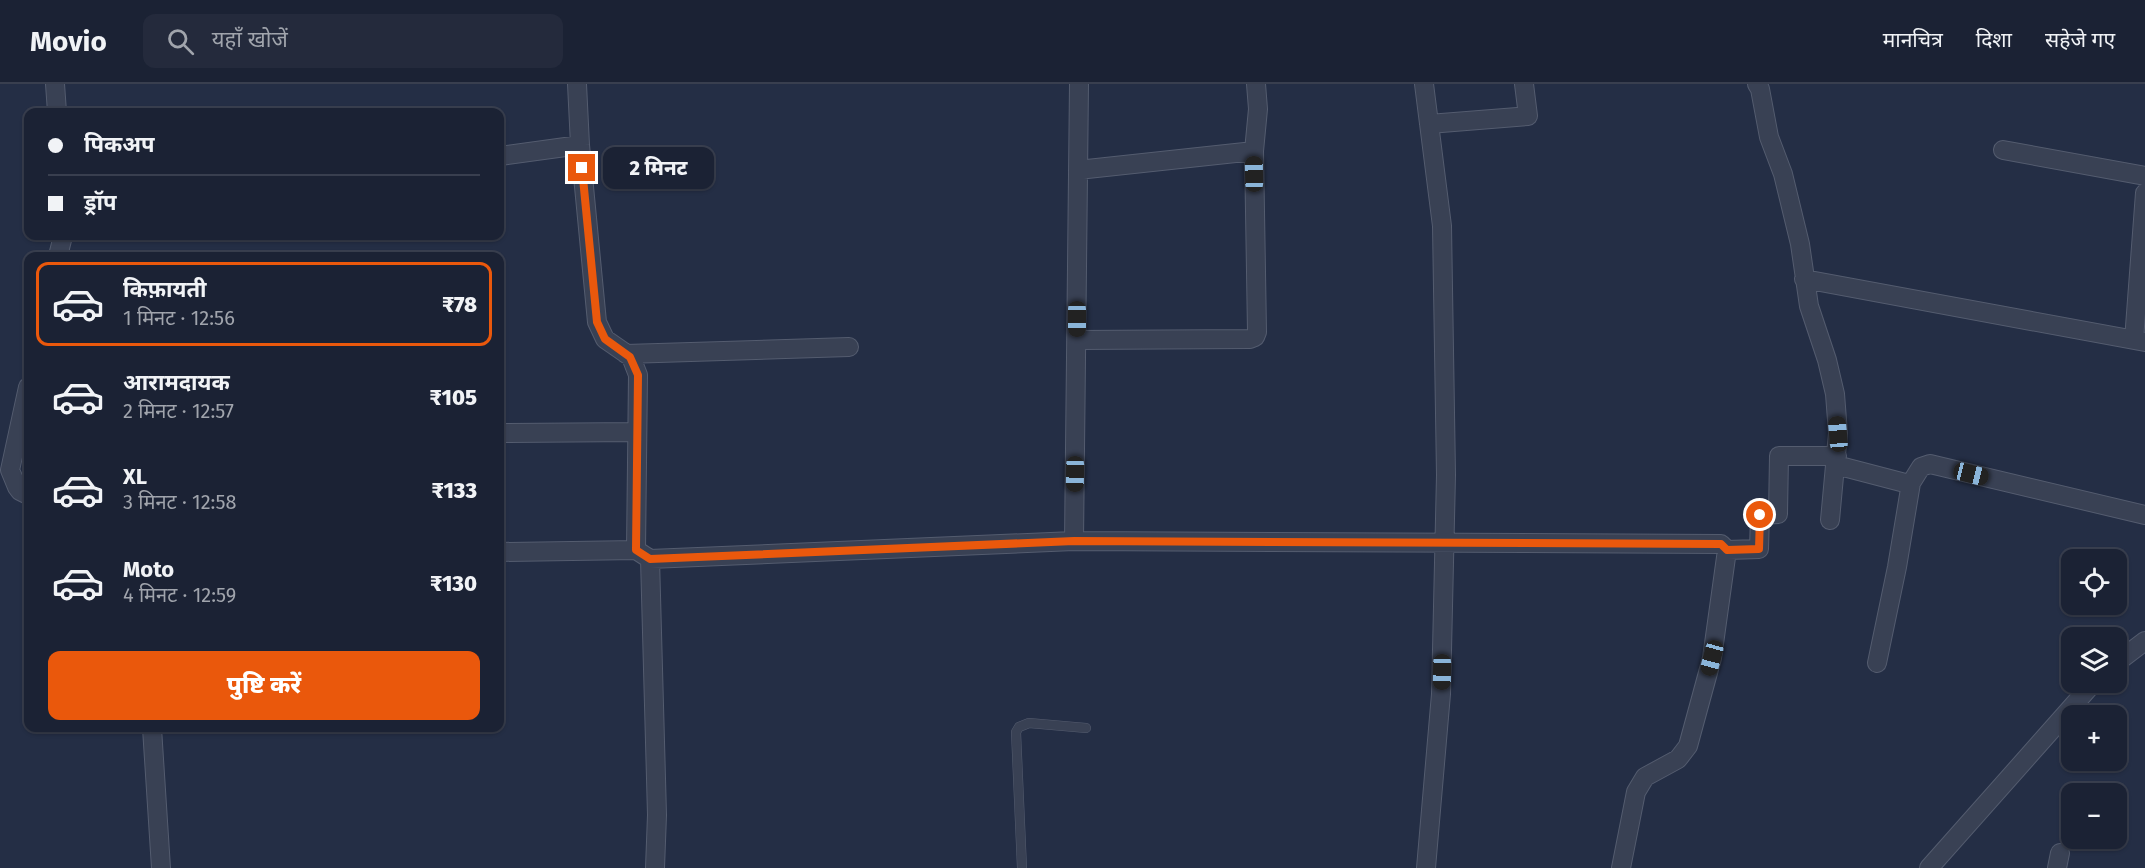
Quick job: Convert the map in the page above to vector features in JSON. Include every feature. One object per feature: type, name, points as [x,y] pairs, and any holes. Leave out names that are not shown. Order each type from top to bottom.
[{"type":"street","points":[[55,84],[57,108]]},
{"type":"street","points":[[577,84],[580,146],[597,322],[605,339],[634,362],[638,375],[643,554],[657,815],[655,868]]},
{"type":"street","points":[[1074,541],[1079,84]]},
{"type":"street","points":[[1077,340],[1250,339],[1255,337],[1257,332],[1254,151],[1258,109],[1256,84]]},
{"type":"street","points":[[1424,84],[1442,226],[1446,475],[1441,694],[1426,868]]},
{"type":"street","points":[[1429,124],[1528,116],[1524,84]]},
{"type":"street","points":[[1757,84],[1760,89],[1769,137],[1786,186],[1800,244],[1809,306],[1827,360],[1835,394],[1837,460],[1830,520]]},
{"type":"street","points":[[504,156],[580,146]]},
{"type":"street","points":[[2003,150],[2145,176]]},
{"type":"street","points":[[1078,170],[1254,151]]},
{"type":"street","points":[[1804,279],[2139,341],[2145,193]]},
{"type":"street","points":[[626,354],[849,347]]},
{"type":"street","points":[[24,405],[10,470],[17,487],[24,492]]},
{"type":"street","points":[[504,433],[638,432]]},
{"type":"street","points":[[504,552],[643,554],[1074,541],[1721,544],[1727,550],[1759,549],[1760,515],[1778,514],[1779,456],[1837,460],[1911,483]]},
{"type":"street","points":[[1876,663],[1897,567],[1911,483],[1921,467],[1930,464],[2145,515]]},
{"type":"street","points":[[1621,868],[1636,792],[1640,784],[1646,777],[1678,759],[1688,746],[1712,658],[1727,550]]},
{"type":"street","points":[[2127,655],[2145,641]]},
{"type":"street","points":[[1929,868],[2084,693]]},
{"type":"street","points":[[152,732],[161,868]]},
{"type":"lane","points":[[1022,868],[1016,732],[1022,724],[1029,723],[1086,728]]},
{"type":"route","points":[[582,168],[597,322],[605,339],[634,362],[638,375],[636,550],[650,559],[1074,541],[1721,544],[1727,550],[1759,549],[1760,515]]}]
